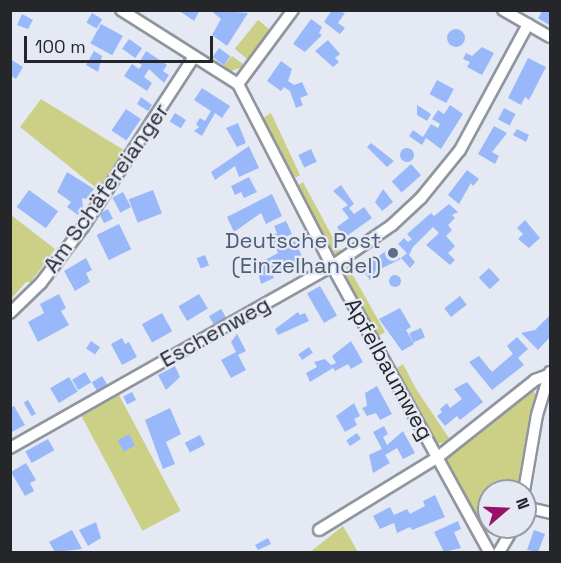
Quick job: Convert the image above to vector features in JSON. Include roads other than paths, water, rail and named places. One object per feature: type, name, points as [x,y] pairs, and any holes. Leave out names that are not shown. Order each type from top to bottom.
[{"type":"street","points":[[121,10],[238,84],[293,10]]},
{"type":"street","points":[[503,10],[550,37]]},
{"type":"street","name":"Eschenweg","points":[[10,448],[332,266],[392,225],[437,180],[460,150],[528,24]]},
{"type":"street","name":"Am Schäfereianger","points":[[10,313],[40,283],[83,227],[194,57]]},
{"type":"street","name":"Apfelbaumweg","points":[[238,84],[332,266],[489,552]]},
{"type":"street","points":[[319,531],[438,457],[536,380],[549,373]]},
{"type":"street","points":[[527,479],[549,373]]},
{"type":"street","points":[[499,552],[507,539]]},
{"type":"place","name":"Deutsche Post (Einzelhandel)","points":[[393,253]]}]
